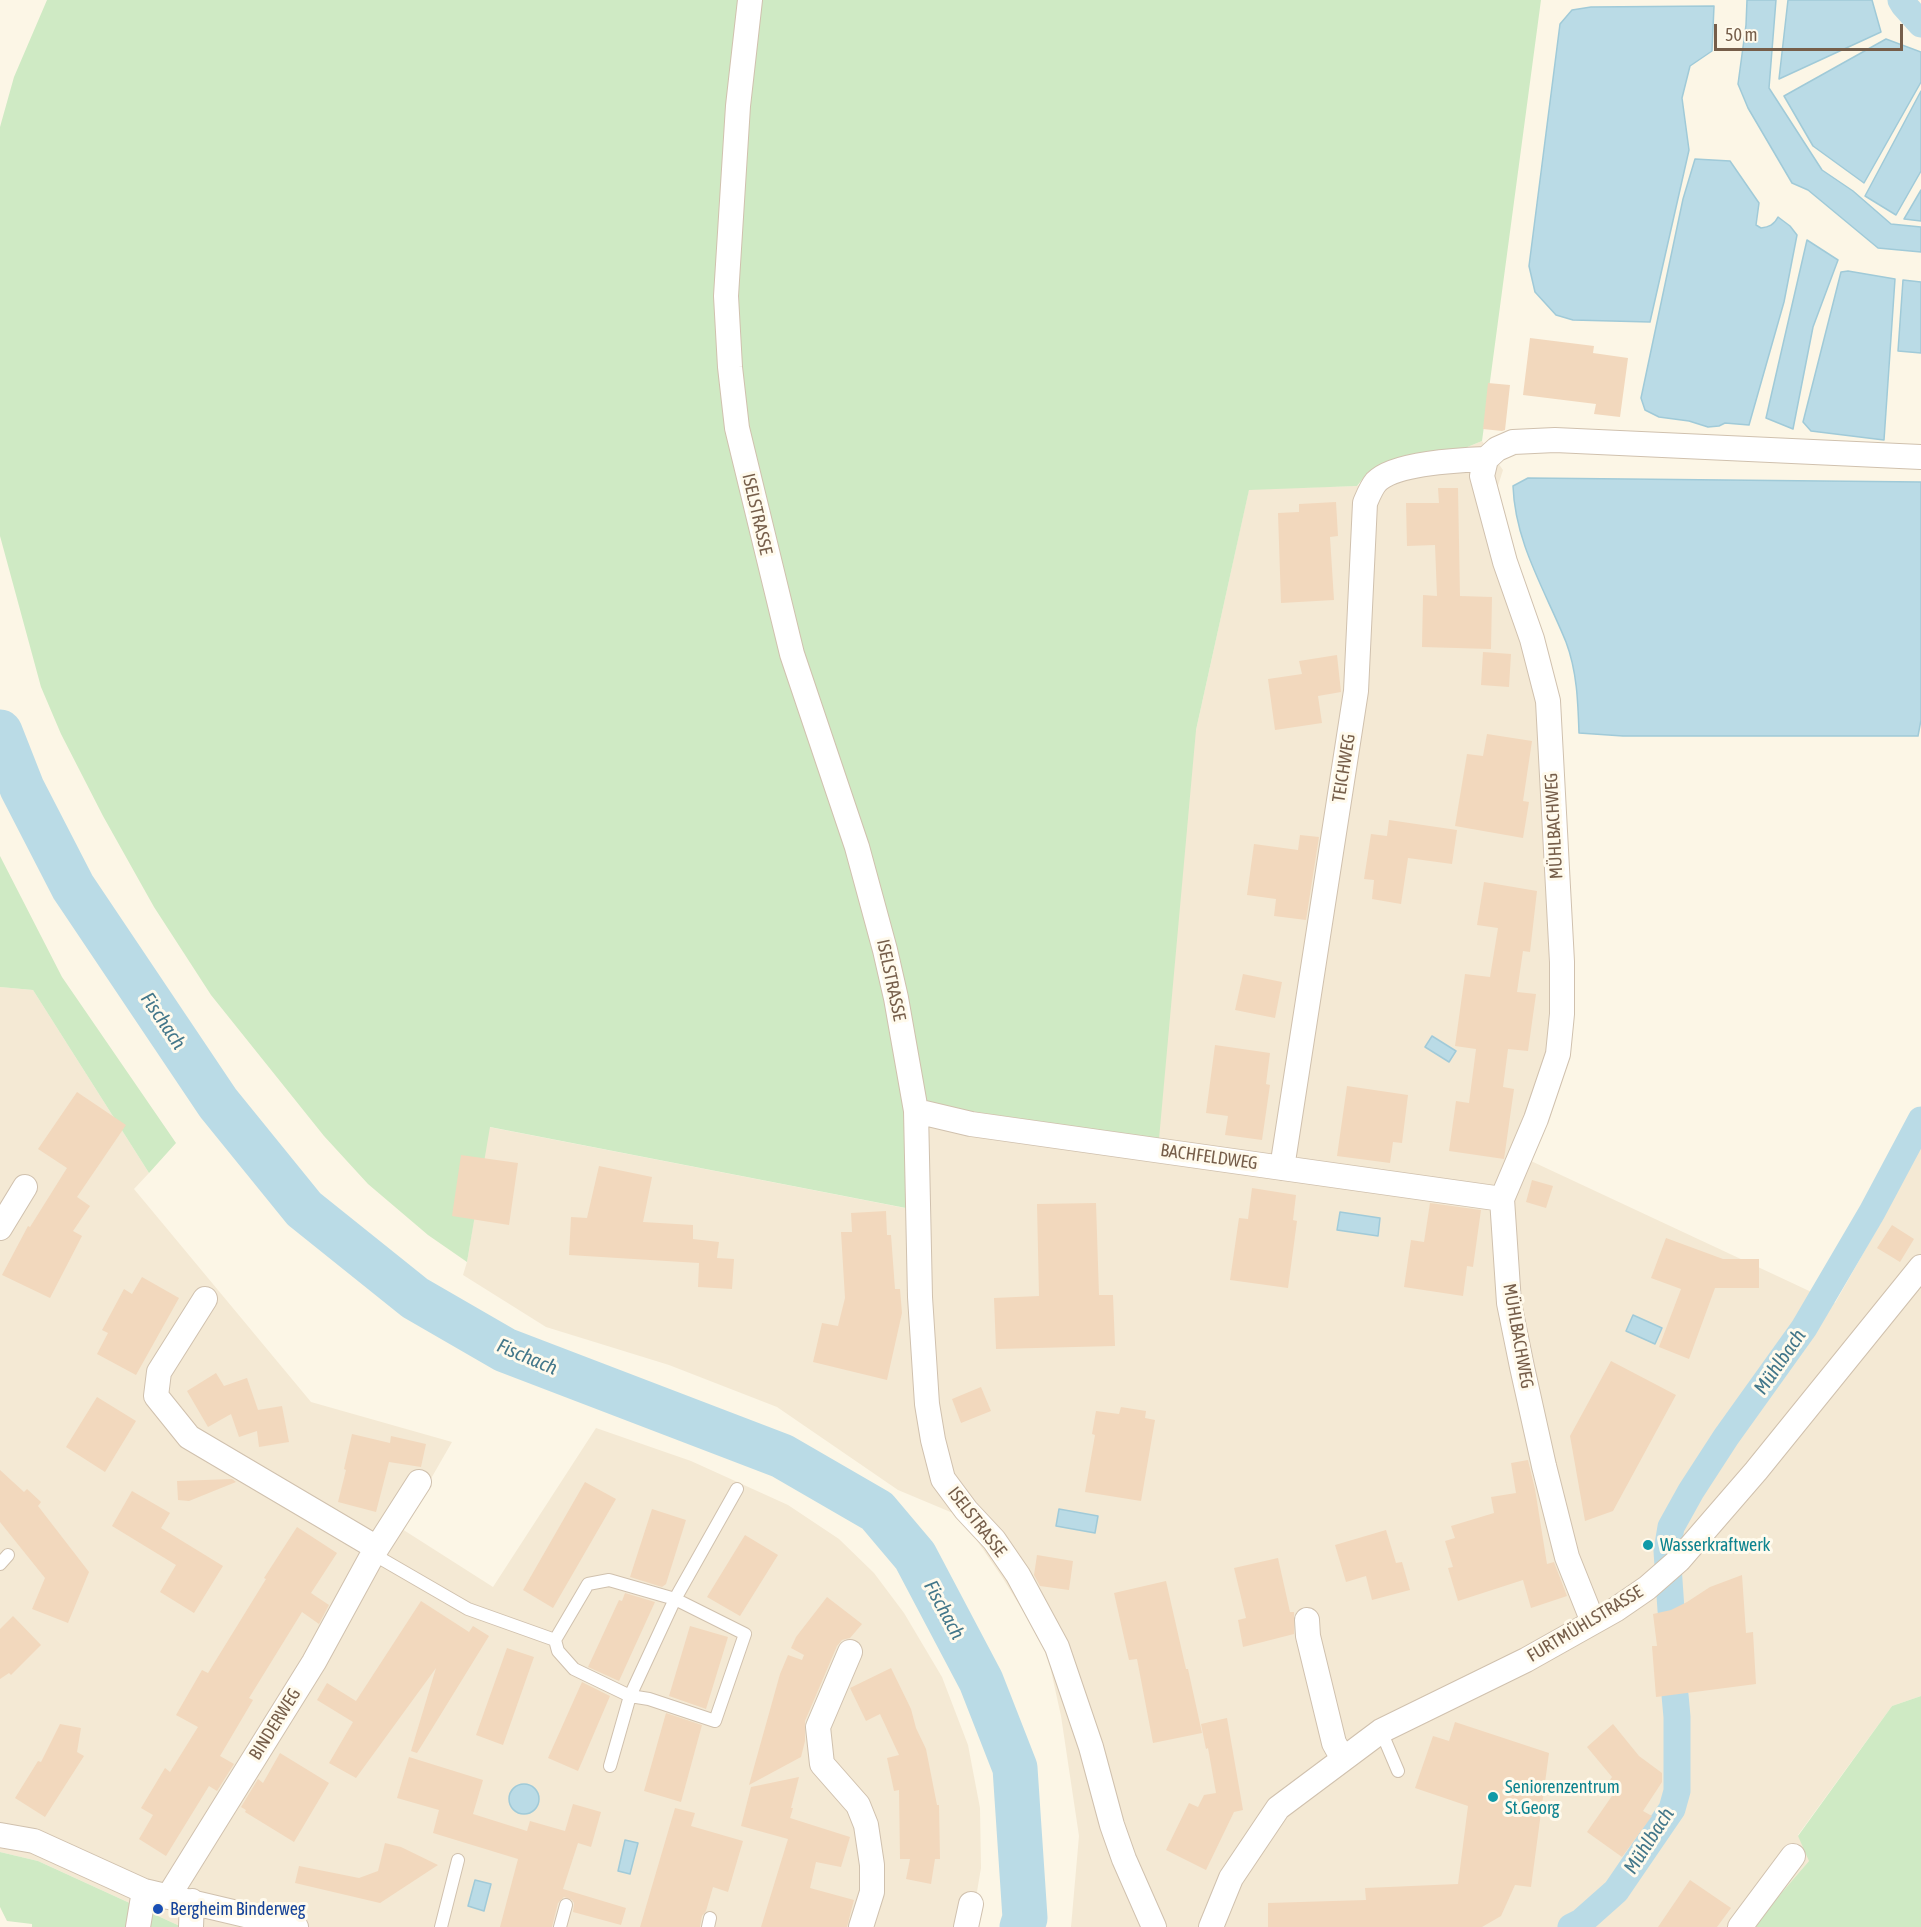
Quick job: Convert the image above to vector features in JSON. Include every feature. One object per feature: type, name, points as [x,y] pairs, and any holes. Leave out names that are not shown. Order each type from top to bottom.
[{"type":"street","name":"ISELSTRASSE","points":[[750,0],[738,106],[726,296],[730,367],[737,428],[792,654],[857,847],[896,998],[916,1111],[923,1347],[927,1404],[933,1440],[943,1479],[966,1510],[994,1540],[1018,1575],[1057,1647],[1091,1748],[1112,1825],[1124,1859],[1154,1927]]},
{"type":"street","points":[[1486,459],[1497,449],[1513,442],[1555,440],[1921,456]]},
{"type":"street","name":"TEICHWEG","points":[[1282,1168],[1354,701],[1359,646],[1365,503],[1377,481],[1394,472],[1440,461],[1486,459]]},
{"type":"street","name":"MÜHLBACHWEG","points":[[1486,459],[1482,476],[1505,562],[1532,639],[1548,701],[1562,962],[1562,1014],[1558,1054],[1536,1119],[1502,1199],[1509,1303],[1544,1466],[1567,1557],[1593,1622]]},
{"type":"street","name":"BACHFELDWEG","points":[[916,1111],[971,1124],[1502,1199]]},
{"type":"street","points":[[0,1228],[25,1187]]},
{"type":"street","name":"FURTMÜHLSTRASSE","points":[[1212,1927],[1231,1878],[1278,1808],[1381,1731],[1526,1660],[1615,1610],[1647,1588],[1679,1560],[1748,1480],[1921,1267]]},
{"type":"street","points":[[206,1299],[159,1372],[156,1396],[189,1437],[375,1551]]},
{"type":"street","name":"BINDERWEG","points":[[168,1897],[314,1662],[375,1551],[419,1482]]},
{"type":"street","points":[[1307,1620],[1308,1636],[1334,1743],[1343,1759]]},
{"type":"street","points":[[850,1652],[818,1727],[822,1764],[858,1805],[866,1825],[872,1865],[872,1892],[861,1927]]},
{"type":"street","points":[[0,1835],[34,1841],[144,1891],[296,1927]]},
{"type":"street","points":[[1740,1927],[1793,1856]]},
{"type":"street","points":[[138,1927],[144,1891]]},
{"type":"street","points":[[191,1927],[192,1901]]},
{"type":"lane","points":[[610,1766],[630,1696],[675,1599],[737,1489]]},
{"type":"lane","points":[[375,1551],[468,1609],[555,1640]]},
{"type":"lane","points":[[609,1580],[675,1599],[745,1634],[715,1721],[649,1699],[630,1696],[574,1669],[558,1651],[555,1640],[588,1584],[609,1580]]},
{"type":"lane","points":[[1381,1731],[1398,1771]]},
{"type":"lane","points":[[441,1927],[458,1860]]},
{"type":"lane","points":[[560,1927],[566,1905]]},
{"type":"shaded area","points":[[1482,441],[1503,470],[1495,495],[1520,579],[1544,638],[1557,730],[1562,1066],[1531,1161],[1835,1303],[1889,1208],[1921,1144],[1921,1696],[1892,1706],[1798,1835],[1810,1860],[1752,1927],[1071,1927],[1079,1836],[1061,1716],[1046,1648],[1002,1577],[960,1516],[898,1490],[777,1407],[669,1365],[546,1327],[463,1275],[489,1127],[910,1209],[903,1099],[1196,730],[1249,489],[1357,486],[1363,482],[1368,472],[1393,462],[1448,455]]},
{"type":"shaded area","points":[[0,987],[33,990],[149,1173],[134,1189],[311,1402],[452,1442],[402,1529],[493,1587],[596,1428],[691,1461],[788,1505],[839,1539],[874,1573],[904,1613],[942,1677],[968,1745],[980,1808],[981,1868],[971,1927],[182,1927],[38,1861],[0,1852]]},
{"type":"green space","points":[[47,0],[1541,0],[1482,441],[1448,455],[1393,462],[1368,472],[1357,486],[1249,490],[1196,730],[1159,1139],[949,1108],[904,1099],[911,1209],[490,1127],[467,1262],[428,1235],[368,1184],[324,1136],[211,995],[154,907],[103,816],[61,734],[41,687],[0,536],[0,127],[14,77]]},
{"type":"green space","points":[[0,856],[62,977],[176,1143],[149,1173],[33,990],[0,987]]},
{"type":"green space","points":[[1921,1696],[1921,1927],[1752,1927],[1809,1861],[1798,1836],[1892,1706]]},
{"type":"green space","points":[[0,1852],[38,1861],[182,1927],[32,1927],[32,1924],[7,1921],[0,1907]]},
{"type":"water","points":[[1747,0],[1776,0],[1769,88],[1822,170],[1853,191],[1891,224],[1921,227],[1921,252],[1878,248],[1808,190],[1792,183],[1748,108],[1738,84]]},
{"type":"water","points":[[1788,0],[1872,0],[1881,32],[1779,79]]},
{"type":"water","points":[[1714,6],[1712,51],[1690,66],[1682,98],[1689,150],[1650,322],[1573,320],[1556,315],[1535,292],[1529,266],[1560,24],[1572,10],[1591,7]]},
{"type":"water","points":[[1886,39],[1921,52],[1921,82],[1864,183],[1813,146],[1784,96]]},
{"type":"water","points":[[1921,91],[1921,171],[1896,215],[1865,196]]},
{"type":"water","points":[[1695,159],[1730,161],[1759,203],[1756,225],[1761,228],[1769,226],[1778,217],[1797,235],[1784,302],[1749,425],[1725,423],[1708,427],[1689,421],[1659,417],[1645,410],[1641,398],[1683,199]]},
{"type":"water","points":[[1921,190],[1921,221],[1904,219]]},
{"type":"water","points":[[1807,240],[1838,260],[1813,327],[1793,429],[1766,418]]},
{"type":"water","points":[[1848,271],[1895,279],[1884,440],[1811,431],[1803,422],[1841,272]]},
{"type":"water","points":[[1903,280],[1921,282],[1921,353],[1898,351]]},
{"type":"water","points":[[1528,478],[1921,482],[1921,720],[1918,736],[1623,736],[1579,733],[1576,687],[1570,653],[1532,566],[1515,507],[1513,486]]},
{"type":"water","points":[[1432,1036],[1456,1051],[1449,1062],[1425,1047]]},
{"type":"water","points":[[1340,1212],[1380,1218],[1378,1236],[1337,1230]]},
{"type":"water","points":[[1633,1315],[1662,1328],[1655,1344],[1626,1331]]},
{"type":"water","points":[[1059,1509],[1098,1516],[1095,1533],[1056,1526]]},
{"type":"water","points":[[524,1784],[535,1788],[539,1799],[535,1810],[524,1814],[513,1810],[509,1799],[513,1788]]},
{"type":"water","points":[[625,1840],[638,1843],[630,1874],[618,1871]]},
{"type":"water","points":[[475,1880],[491,1884],[484,1911],[468,1906]]},
{"type":"building","points":[[1530,338],[1594,346],[1593,353],[1628,358],[1620,417],[1594,414],[1596,404],[1523,395]]},
{"type":"building","points":[[1488,383],[1510,385],[1505,430],[1502,431],[1483,429]]},
{"type":"building","points":[[1438,488],[1458,488],[1460,596],[1492,597],[1491,649],[1422,647],[1423,595],[1437,596],[1435,545],[1407,546],[1406,503],[1439,503]]},
{"type":"building","points":[[1336,502],[1338,536],[1330,537],[1334,600],[1281,603],[1278,513],[1299,512],[1299,504]]},
{"type":"building","points":[[1483,652],[1511,654],[1509,687],[1481,685]]},
{"type":"building","points":[[1337,655],[1341,692],[1318,696],[1322,723],[1275,730],[1268,679],[1302,674],[1299,661]]},
{"type":"building","points":[[1487,734],[1532,741],[1523,801],[1529,802],[1523,838],[1455,826],[1467,754],[1483,756]]},
{"type":"building","points":[[1389,820],[1457,830],[1452,864],[1408,858],[1401,904],[1372,899],[1374,880],[1364,879],[1371,834],[1387,836]]},
{"type":"building","points":[[1300,835],[1319,837],[1306,920],[1274,916],[1276,899],[1247,895],[1254,844],[1298,850]]},
{"type":"building","points":[[1484,882],[1537,891],[1530,952],[1523,951],[1517,992],[1536,994],[1528,1051],[1508,1049],[1503,1087],[1514,1089],[1504,1159],[1449,1151],[1456,1101],[1469,1103],[1476,1049],[1455,1046],[1465,974],[1490,977],[1498,928],[1477,925]]},
{"type":"building","points":[[1243,974],[1282,982],[1275,1018],[1235,1010]]},
{"type":"building","points":[[1215,1045],[1270,1053],[1266,1084],[1270,1085],[1262,1140],[1225,1135],[1228,1116],[1206,1113]]},
{"type":"building","points":[[1347,1086],[1408,1095],[1402,1143],[1393,1142],[1390,1163],[1337,1156]]},
{"type":"building","points":[[77,1092],[126,1125],[77,1197],[90,1206],[73,1231],[82,1236],[50,1298],[2,1275],[28,1226],[30,1227],[67,1168],[38,1149]]},
{"type":"building","points":[[461,1155],[518,1163],[509,1225],[452,1216]]},
{"type":"building","points":[[599,1166],[652,1177],[643,1222],[693,1225],[693,1239],[719,1242],[717,1258],[734,1259],[732,1289],[698,1287],[699,1263],[569,1255],[571,1217],[587,1218]]},
{"type":"building","points":[[1532,1180],[1553,1186],[1546,1208],[1526,1202]]},
{"type":"building","points":[[1252,1188],[1296,1195],[1293,1220],[1297,1221],[1288,1288],[1230,1280],[1239,1218],[1248,1219]]},
{"type":"building","points":[[1096,1203],[1099,1295],[1113,1295],[1115,1346],[996,1349],[994,1298],[1039,1296],[1037,1204]]},
{"type":"building","points":[[1430,1203],[1481,1210],[1473,1267],[1467,1266],[1463,1296],[1404,1287],[1411,1240],[1424,1242]]},
{"type":"building","points":[[886,1211],[887,1235],[891,1235],[895,1289],[900,1289],[902,1313],[887,1380],[813,1362],[822,1323],[838,1326],[845,1298],[841,1232],[852,1232],[851,1213]]},
{"type":"building","points":[[1892,1225],[1914,1239],[1900,1262],[1877,1248]]},
{"type":"building","points":[[1666,1238],[1723,1259],[1759,1259],[1759,1288],[1715,1288],[1689,1359],[1659,1347],[1681,1289],[1651,1278]]},
{"type":"building","points":[[142,1277],[179,1298],[136,1375],[97,1354],[108,1333],[102,1330],[124,1289],[132,1294]]},
{"type":"building","points":[[1611,1361],[1676,1395],[1613,1511],[1585,1521],[1570,1436]]},
{"type":"building","points":[[216,1373],[224,1386],[247,1378],[258,1410],[282,1406],[289,1442],[259,1447],[257,1431],[239,1437],[231,1414],[208,1427],[187,1391]]},
{"type":"building","points":[[981,1387],[991,1411],[961,1423],[952,1399]]},
{"type":"building","points":[[97,1397],[136,1421],[105,1472],[66,1447]]},
{"type":"building","points":[[1121,1407],[1146,1411],[1145,1418],[1155,1420],[1141,1501],[1085,1492],[1095,1435],[1092,1434],[1096,1411],[1119,1414]]},
{"type":"building","points":[[352,1434],[390,1443],[391,1436],[426,1444],[421,1467],[389,1462],[376,1512],[338,1502]]},
{"type":"building","points":[[1528,1460],[1547,1564],[1554,1562],[1567,1596],[1531,1608],[1523,1580],[1458,1601],[1448,1568],[1453,1567],[1445,1541],[1455,1538],[1451,1526],[1494,1513],[1491,1497],[1516,1493],[1511,1463]]},
{"type":"building","points":[[0,1470],[24,1492],[27,1489],[41,1502],[38,1506],[89,1572],[68,1623],[32,1609],[45,1578],[0,1522]]},
{"type":"building","points":[[232,1479],[236,1482],[189,1501],[178,1500],[177,1481]]},
{"type":"building","points":[[585,1482],[616,1499],[553,1608],[523,1590]]},
{"type":"building","points":[[132,1491],[170,1513],[161,1528],[223,1566],[194,1613],[160,1592],[176,1565],[112,1526]]},
{"type":"building","points":[[652,1509],[686,1520],[666,1584],[662,1587],[630,1577]]},
{"type":"building","points":[[297,1527],[337,1553],[311,1593],[329,1605],[319,1624],[302,1612],[249,1698],[253,1700],[220,1756],[234,1764],[217,1791],[209,1786],[166,1856],[139,1839],[153,1815],[141,1808],[165,1768],[170,1772],[198,1727],[176,1715],[202,1670],[208,1673]]},
{"type":"building","points":[[1386,1530],[1396,1563],[1402,1562],[1410,1590],[1372,1600],[1366,1576],[1346,1582],[1335,1545]]},
{"type":"building","points":[[745,1535],[778,1555],[740,1616],[707,1597]]},
{"type":"building","points":[[1037,1555],[1073,1561],[1069,1590],[1040,1586],[1034,1575]]},
{"type":"building","points":[[1278,1558],[1290,1612],[1294,1612],[1294,1634],[1243,1647],[1238,1620],[1246,1618],[1234,1568]]},
{"type":"building","points":[[1742,1575],[1746,1633],[1753,1632],[1756,1684],[1656,1697],[1652,1646],[1657,1646],[1653,1614],[1671,1610],[1710,1587]]},
{"type":"building","points":[[1166,1581],[1202,1733],[1153,1743],[1137,1659],[1129,1660],[1114,1593]]},
{"type":"building","points":[[625,1593],[655,1602],[619,1681],[588,1667],[619,1600],[622,1601]]},
{"type":"building","points":[[827,1597],[862,1624],[850,1638],[842,1640],[837,1646],[805,1721],[805,1741],[801,1757],[749,1785],[780,1674],[788,1655],[802,1660],[804,1655],[791,1648],[796,1637]]},
{"type":"building","points":[[421,1601],[469,1632],[473,1626],[489,1636],[417,1753],[411,1751],[436,1668],[356,1778],[329,1763],[353,1722],[317,1700],[327,1683],[356,1701]]},
{"type":"building","points":[[13,1616],[41,1645],[11,1675],[9,1673],[0,1679],[0,1629]]},
{"type":"building","points":[[690,1626],[728,1637],[706,1709],[669,1696]]},
{"type":"building","points":[[507,1648],[534,1657],[503,1745],[476,1735]]},
{"type":"building","points":[[891,1668],[911,1709],[916,1728],[926,1749],[937,1805],[939,1805],[940,1859],[935,1859],[931,1884],[906,1879],[910,1859],[900,1859],[899,1790],[894,1791],[887,1758],[899,1755],[880,1714],[866,1721],[850,1688]]},
{"type":"building","points":[[582,1682],[610,1696],[578,1771],[548,1758]]},
{"type":"building","points":[[666,1713],[702,1725],[681,1802],[644,1791]]},
{"type":"building","points":[[1227,1718],[1243,1810],[1234,1812],[1206,1870],[1166,1850],[1189,1803],[1198,1807],[1204,1795],[1216,1793],[1201,1724]]},
{"type":"building","name":"Seniorenzentrum St.Georg","points":[[1455,1722],[1549,1753],[1531,1887],[1515,1885],[1501,1916],[1482,1927],[1268,1927],[1268,1903],[1366,1900],[1365,1888],[1458,1884],[1468,1806],[1415,1788],[1433,1736],[1449,1741]]},
{"type":"building","points":[[60,1724],[81,1728],[77,1752],[84,1756],[45,1817],[15,1798],[38,1761],[41,1762]]},
{"type":"building","points":[[1613,1724],[1639,1756],[1662,1773],[1662,1782],[1643,1811],[1652,1816],[1622,1857],[1587,1832],[1614,1793],[1606,1786],[1612,1777],[1587,1747]]},
{"type":"building","points":[[280,1753],[329,1783],[294,1842],[245,1812],[246,1810],[241,1807],[258,1779],[263,1783]]},
{"type":"building","points":[[409,1757],[483,1780],[473,1814],[527,1831],[530,1821],[565,1831],[573,1804],[601,1812],[591,1847],[578,1843],[563,1889],[626,1908],[621,1925],[573,1912],[574,1903],[564,1897],[558,1903],[552,1927],[500,1927],[518,1859],[433,1833],[439,1810],[397,1798]]},
{"type":"building","points":[[799,1777],[790,1818],[850,1837],[841,1867],[816,1862],[810,1888],[854,1900],[847,1927],[761,1927],[788,1839],[741,1826],[751,1787]]},
{"type":"building","points":[[675,1808],[695,1813],[691,1826],[743,1841],[728,1892],[713,1887],[700,1927],[640,1927]]},
{"type":"building","points":[[385,1843],[401,1847],[438,1865],[380,1903],[295,1883],[299,1866],[359,1878],[378,1871]]},
{"type":"building","points":[[1690,1880],[1731,1908],[1717,1927],[1658,1927]]},
{"type":"waterway","name":"Mühlbach","points":[[1901,0],[1921,24]]},
{"type":"waterway","name":"Fischach","points":[[0,732],[22,788],[73,887],[218,1103],[304,1209],[415,1298],[505,1350],[782,1456],[877,1511],[915,1556],[981,1681],[1015,1768],[1025,1918],[1022,1927]]},
{"type":"waterway","name":"Mühlbach","points":[[1671,1610],[1667,1551],[1671,1527],[1726,1437],[1804,1328],[1872,1212],[1921,1120]]},
{"type":"waterway","name":"Mühlbach","points":[[1571,1927],[1581,1922],[1616,1891],[1672,1809],[1677,1791],[1675,1695]]},
{"type":"place","name":"Wasserkraftwerk","points":[[1648,1545]]},
{"type":"place","name":"Seniorenzentrum St.Georg","points":[[1493,1797]]},
{"type":"place","name":"Bergheim Binderweg","points":[[158,1909]]}]
